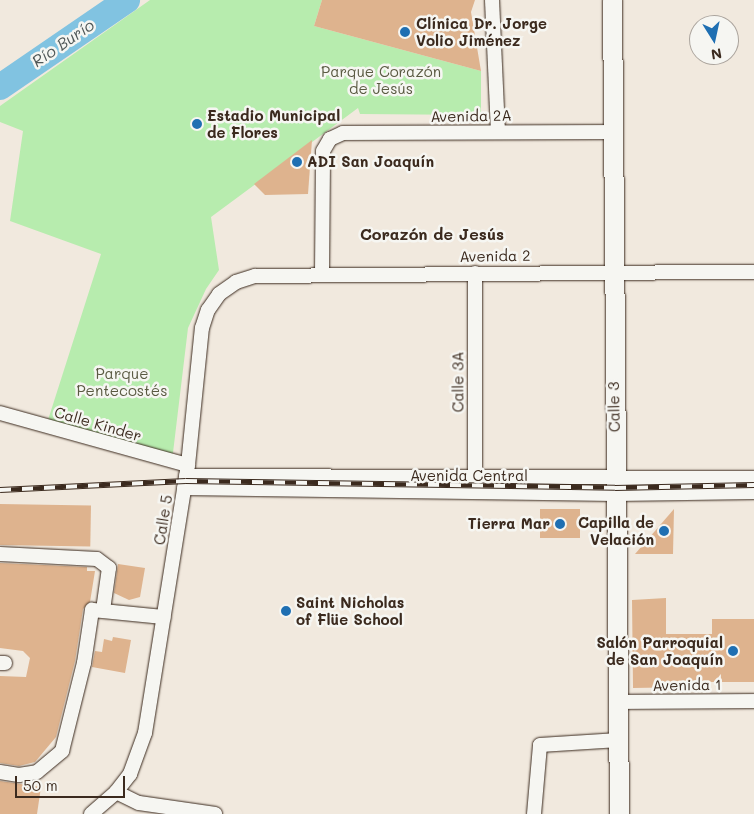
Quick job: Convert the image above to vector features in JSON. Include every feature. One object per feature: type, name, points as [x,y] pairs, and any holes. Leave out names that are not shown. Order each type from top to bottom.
[{"type":"main road","name":"Calle 3","points":[[612,0],[619,814]]},
{"type":"street","points":[[492,0],[498,132]]},
{"type":"street","name":"Avenida 2A","points":[[322,273],[323,151],[330,139],[343,134],[613,132]]},
{"type":"street","name":"Avenida 2","points":[[236,282],[255,276],[322,273],[754,272]]},
{"type":"street","name":"Calle 3A","points":[[475,273],[475,492]]},
{"type":"street","name":"Calle 5","points":[[91,814],[116,792],[130,774],[145,733],[186,476],[202,328],[208,310],[219,294],[236,282]]},
{"type":"street","name":"Calle Kinder","points":[[0,413],[186,476]]},
{"type":"street","name":"Avenida Central","points":[[186,476],[475,492],[754,478]]},
{"type":"street","name":"Avenida Central","points":[[186,476],[474,477],[754,492]]},
{"type":"street","points":[[0,554],[97,559],[108,568],[103,610]]},
{"type":"street","points":[[0,772],[19,775],[38,772],[62,752],[82,672],[92,610],[164,618]]},
{"type":"street","name":"Avenida 1","points":[[619,702],[754,701]]},
{"type":"street","points":[[534,814],[540,746],[619,740]]},
{"type":"street","points":[[116,792],[139,802],[215,814]]},
{"type":"green space","points":[[150,0],[322,0],[314,26],[481,71],[481,115],[360,114],[358,108],[211,217],[219,270],[206,289],[188,328],[172,461],[48,420],[101,254],[10,221],[23,131],[0,122],[0,106]]},
{"type":"building","name":"Clínica Dr. Jorge Volio Jiménez","points":[[322,0],[475,0],[471,12],[481,71],[314,26]]},
{"type":"building","name":"ADI San Joaquín","points":[[312,140],[308,194],[265,195],[254,184]]},
{"type":"building","points":[[0,504],[91,506],[90,547],[0,545]]},
{"type":"building","name":"Tierra Mar","points":[[540,509],[580,509],[580,538],[540,538]]},
{"type":"building","name":"Capilla de Velación","points":[[674,509],[673,554],[635,554]]},
{"type":"building","points":[[0,563],[87,567],[87,571],[95,571],[90,602],[83,609],[75,661],[56,737],[35,762],[19,766],[0,763],[0,676],[26,677],[30,658],[23,651],[0,648]]},
{"type":"building","points":[[118,564],[145,568],[140,597],[129,600],[114,593]]},
{"type":"building","points":[[666,598],[666,634],[712,634],[712,619],[754,619],[754,682],[691,682],[691,687],[633,688],[632,600]]},
{"type":"building","points":[[113,637],[131,640],[125,673],[92,667],[95,651],[102,652],[104,639],[112,641]]},
{"type":"building","points":[[0,781],[41,787],[37,814],[0,814]]},
{"type":"waterway","name":"Río Burío","points":[[0,87],[127,0]]},
{"type":"railway","points":[[0,490],[186,481],[615,488],[754,485]]},
{"type":"place","name":"Clínica Dr. Jorge Volio Jiménez","points":[[405,32]]},
{"type":"place","name":"Estadio Municipal de Flores","points":[[197,124]]},
{"type":"place","name":"ADI San Joaquín","points":[[297,162]]},
{"type":"place","name":"Tierra Mar","points":[[560,524]]},
{"type":"place","name":"Capilla de Velación","points":[[664,531]]},
{"type":"place","name":"Saint Nicholas of Flüe School","points":[[286,611]]},
{"type":"place","name":"Salón Parroquial de San Joaquín","points":[[733,651]]},
{"type":"district","name":"Corazón de Jesús","points":[[432,234]]},
{"type":"park label","name":"Parque Corazón de Jesús","points":[[381,80]]},
{"type":"park label","name":"Parque Pentecostés","points":[[122,382]]}]
